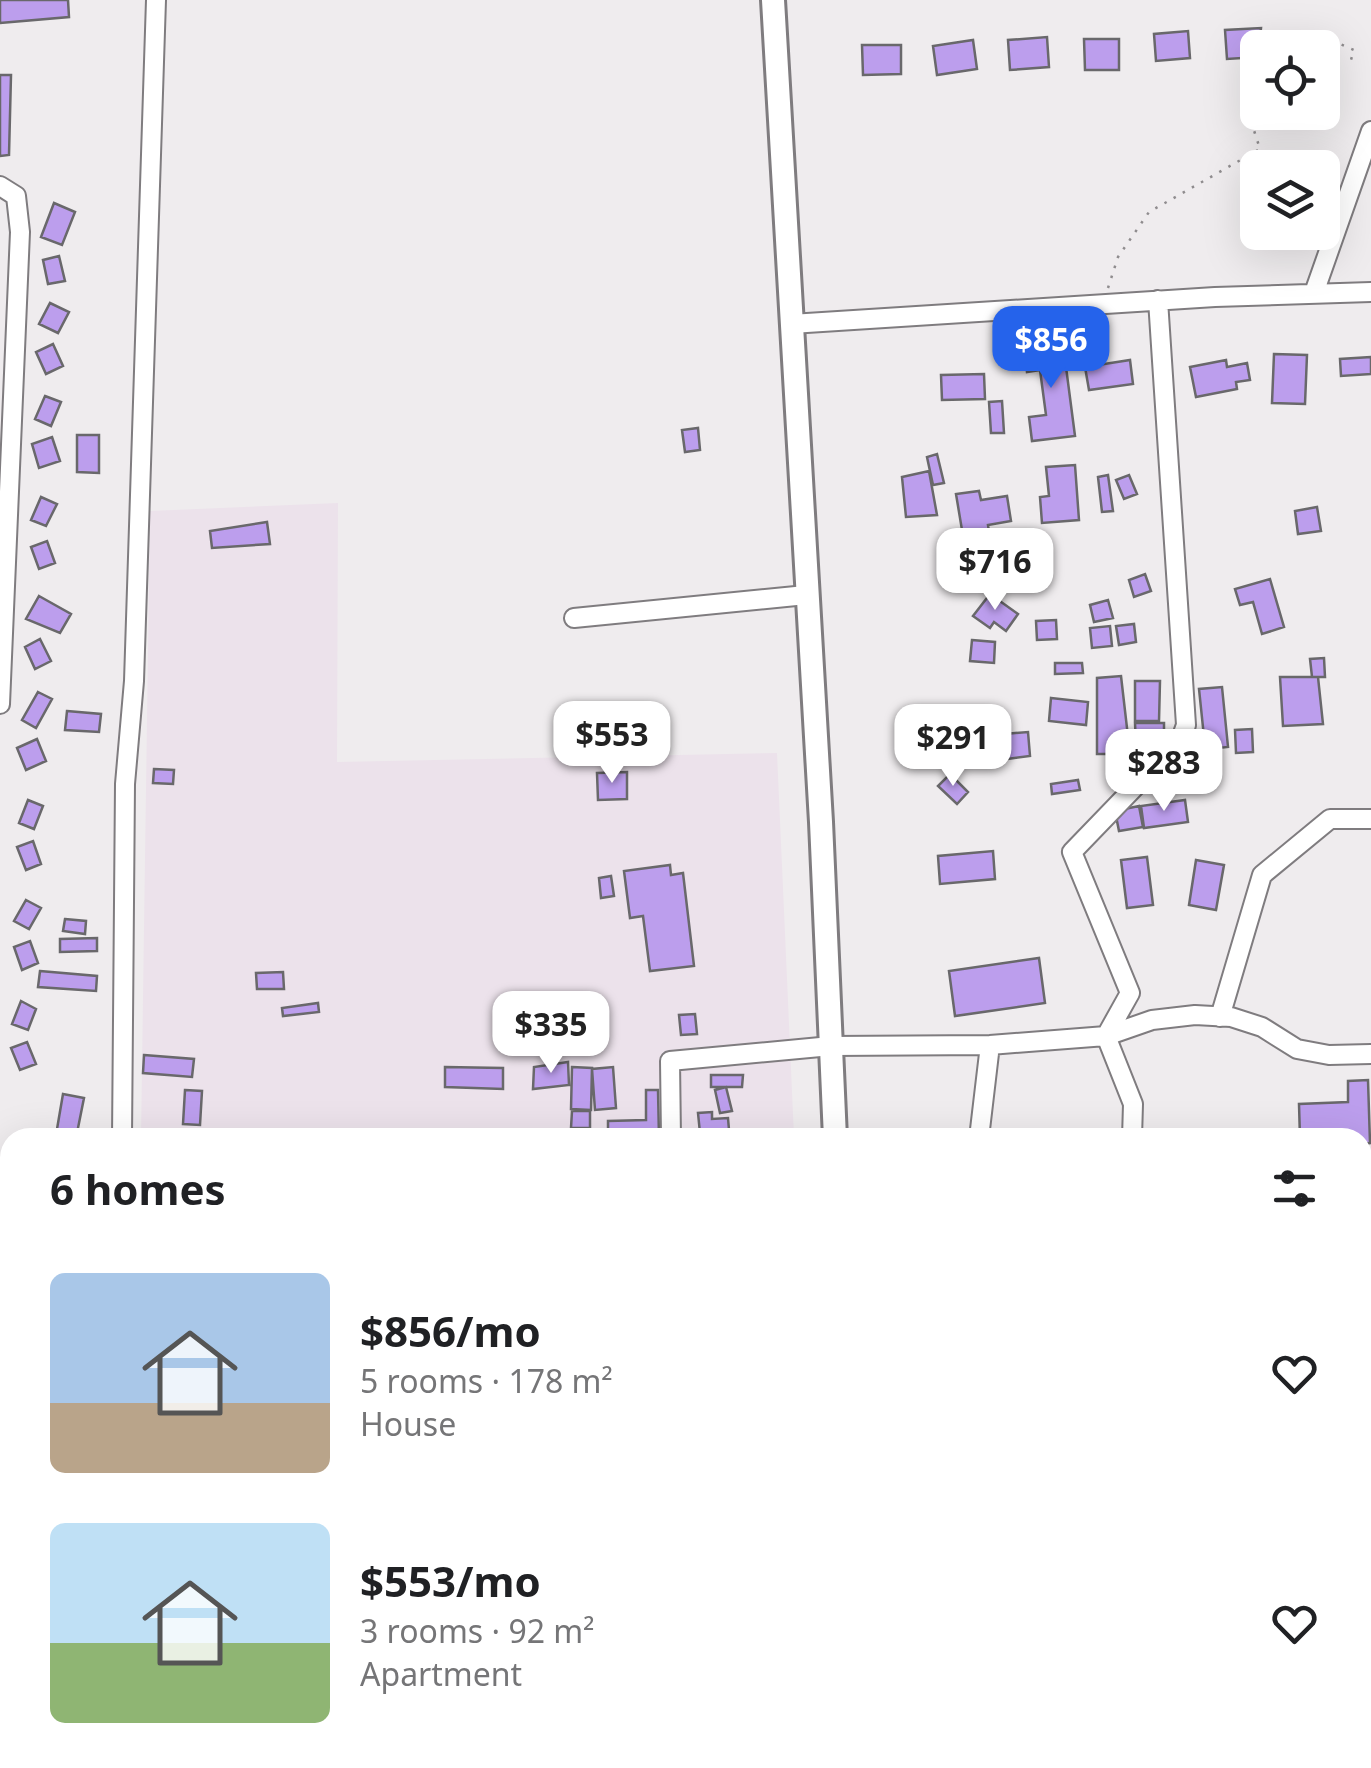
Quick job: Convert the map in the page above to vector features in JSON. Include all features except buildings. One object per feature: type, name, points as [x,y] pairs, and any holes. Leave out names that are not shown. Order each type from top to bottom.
[{"type":"street","points":[[122,1128],[125,784],[137,608],[156,0]]},
{"type":"street","points":[[773,0],[834,1128]]},
{"type":"street","points":[[1314,292],[1371,131]]},
{"type":"street","points":[[0,186],[16,196],[20,232],[0,704]]},
{"type":"street","points":[[791,324],[1158,300],[1371,292]]},
{"type":"street","points":[[1106,1036],[1130,994],[1072,852],[1181,739],[1186,725],[1158,300]]},
{"type":"street","points":[[574,618],[806,595]]},
{"type":"street","points":[[1220,1016],[1262,875],[1330,819],[1371,819]]},
{"type":"street","points":[[671,1128],[670,1061],[832,1046],[990,1046],[1106,1036],[1152,1020],[1220,1016],[1262,1027],[1297,1048],[1330,1055],[1371,1054]]},
{"type":"street","points":[[1106,1036],[1133,1104],[1132,1128]]},
{"type":"street","points":[[980,1128],[990,1046]]},
{"type":"path","points":[[1340,44],[1354,50],[1350,63]]},
{"type":"path","points":[[1104,304],[1118,257],[1149,212],[1260,149],[1254,130]]},
{"type":"shaded area","points":[[338,503],[337,762],[777,753],[794,1128],[141,1128],[150,511]]}]
